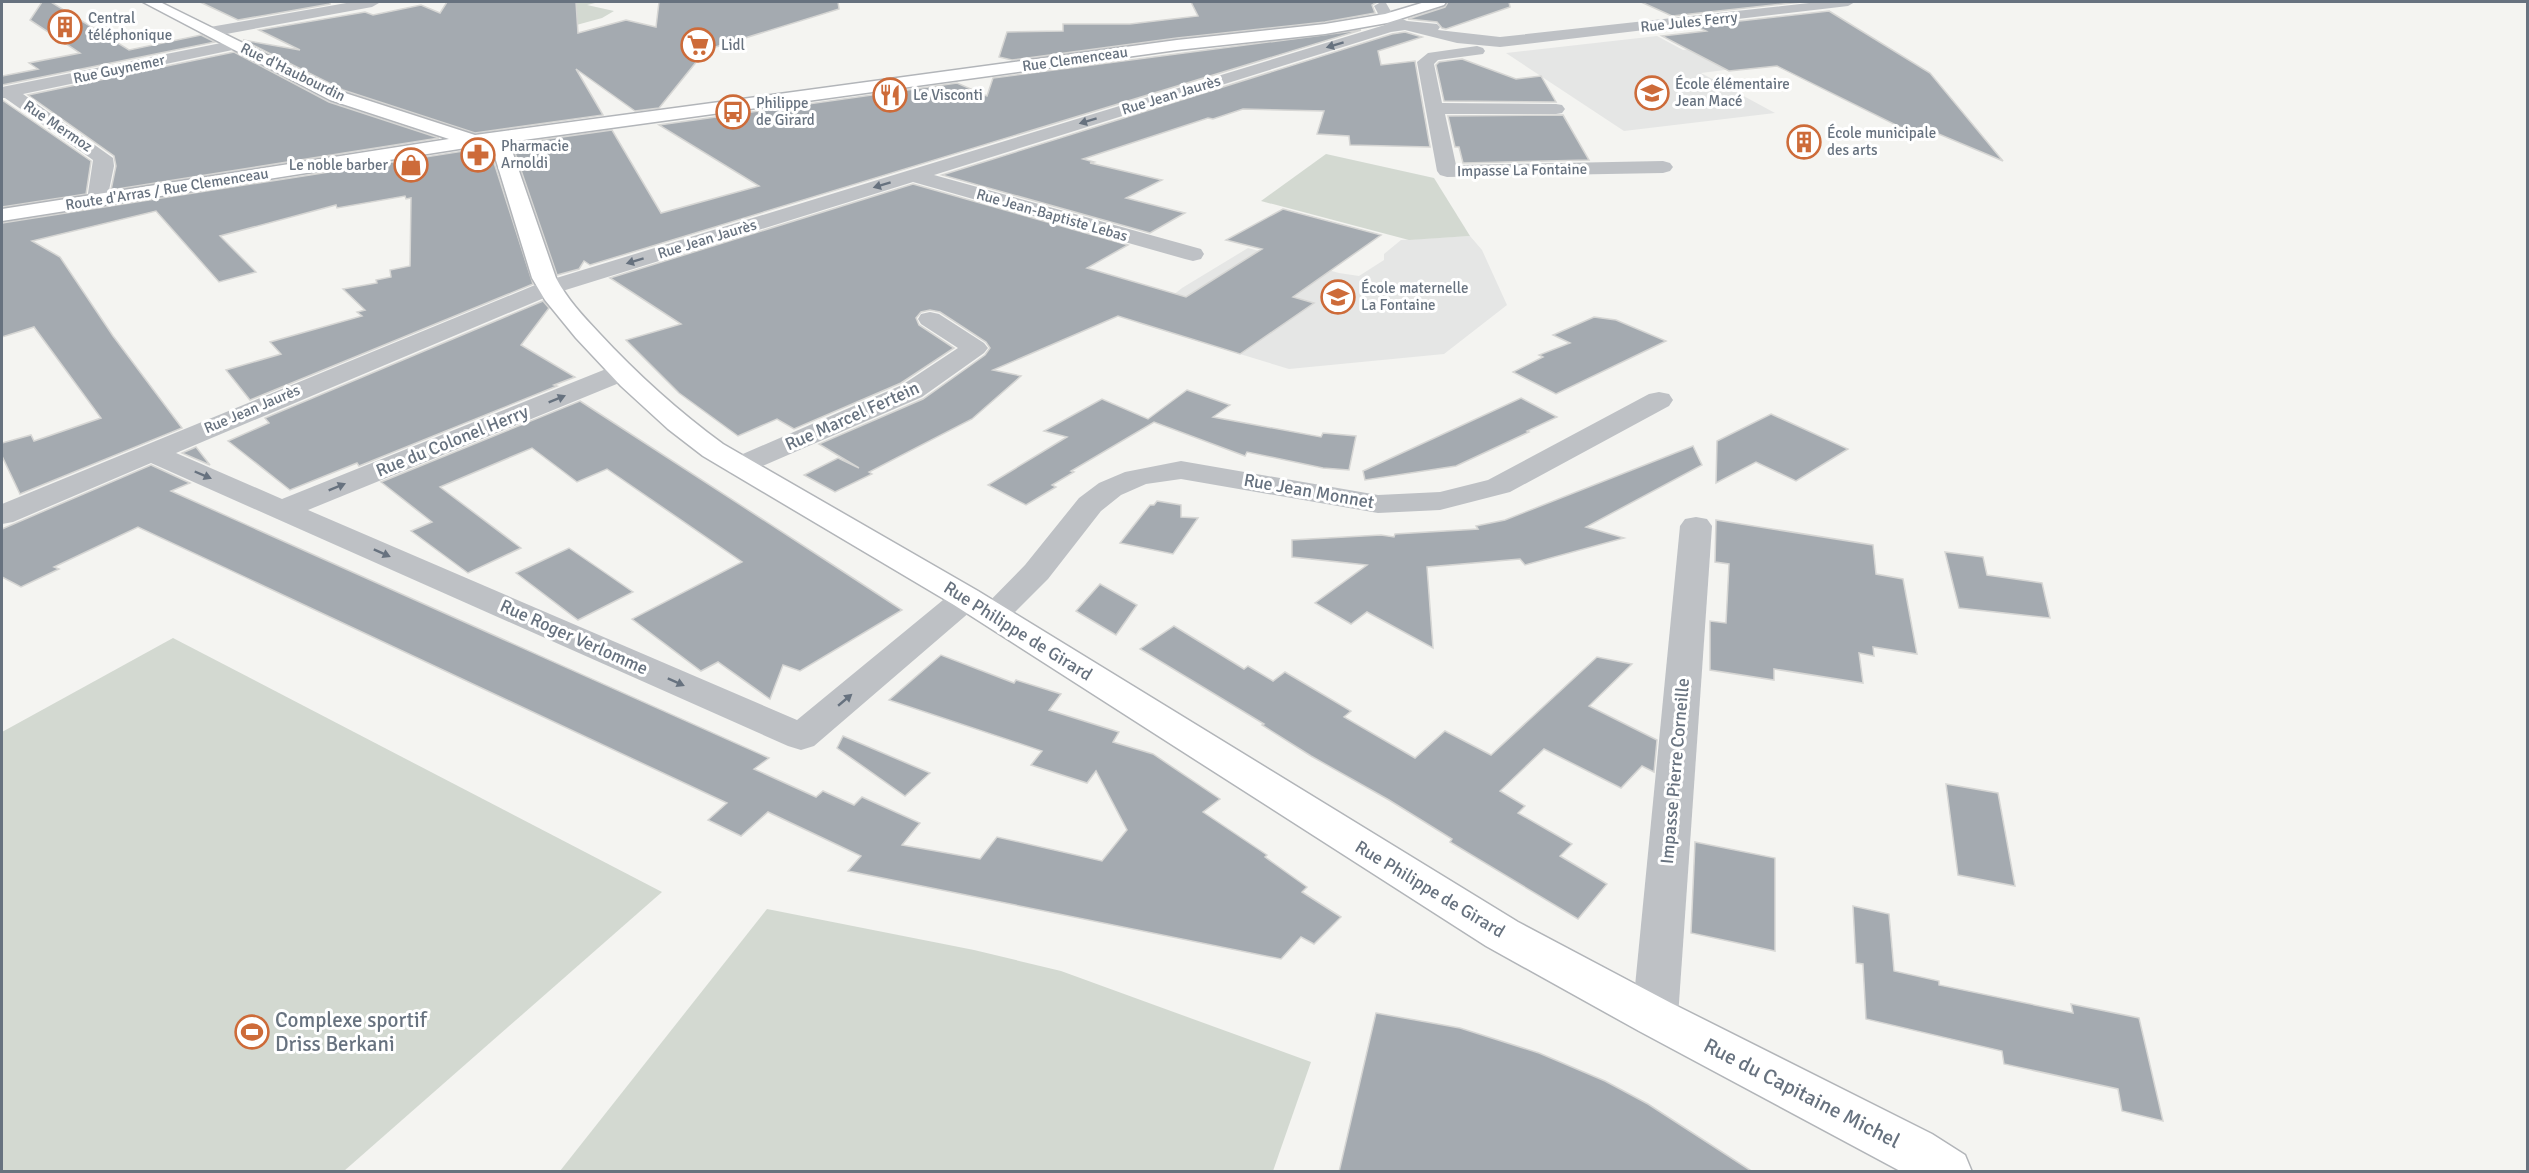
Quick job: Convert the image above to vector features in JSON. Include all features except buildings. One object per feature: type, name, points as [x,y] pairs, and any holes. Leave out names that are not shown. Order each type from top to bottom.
[{"type":"main road","name":"Rue d'Haubourdin","points":[[150,2],[336,96],[487,140]]},
{"type":"main road","points":[[1391,11],[1418,2]]},
{"type":"main road","name":"Rue Clemenceau","points":[[487,140],[1194,42],[1312,30],[1439,2]]},
{"type":"main road","name":"Route d'Arras / Rue Clemenceau","points":[[2,215],[487,140]]},
{"type":"main road","name":"Rue Philippe de Girard","points":[[487,140],[548,288],[620,373],[681,426],[739,466],[980,606],[1452,904],[1655,1017]]},
{"type":"main road","name":"Rue du Capitaine Michel","points":[[1655,1017],[1914,1151],[1947,1172]]},
{"type":"street","name":"Rue Jules Ferry","points":[[1391,11],[1443,35],[1496,40],[1528,39],[1766,14],[1848,2]]},
{"type":"street","points":[[210,32],[372,3]]},
{"type":"street","name":"Rue Jean Jaurès","points":[[2,515],[548,288],[912,176],[1391,11],[1432,27]]},
{"type":"street","name":"Rue Jules Ferry","points":[[1432,27],[1496,40]]},
{"type":"street","name":"Impasse La Fontaine","points":[[1496,40],[1482,50],[1426,60],[1447,171],[1663,167]]},
{"type":"street","name":"Rue Guynemer","points":[[4,92],[236,45]]},
{"type":"street","name":"Rue Mermoz","points":[[4,92],[103,158],[104,166],[97,200]]},
{"type":"street","points":[[1434,108],[1556,109]]},
{"type":"street","name":"Rue Jean-Baptiste Lebas","points":[[912,176],[1193,254]]},
{"type":"street","name":"Rue Marcel Fertein","points":[[739,466],[912,391],[975,348],[930,319]]},
{"type":"street","name":"Rue du Colonel Herry","points":[[283,509],[620,373]]},
{"type":"street","name":"Rue Jean Monnet","points":[[980,606],[1042,566],[1086,510],[1109,490],[1131,479],[1154,472],[1181,470],[1378,504],[1410,506],[1444,502],[1499,486],[1659,400]]},
{"type":"street","name":"Rue Roger Verlomme","points":[[149,452],[801,737],[980,606]]},
{"type":"street","name":"Impasse Pierre Corneille","points":[[1655,1017],[1696,526]]},
{"type":"shaded area","points":[[489,2],[599,2],[587,5],[614,11],[602,18],[540,35],[447,12]]},
{"type":"shaded area","name":"École élémentaire Jean Macé","points":[[1657,36],[1683,50],[1797,39],[1772,64],[1701,73],[1775,113],[1624,131],[1506,53]]},
{"type":"shaded area","points":[[1326,154],[1434,178],[1470,236],[1409,240],[1261,201]]},
{"type":"shaded area","name":"École maternelle La Fontaine","points":[[1470,236],[1482,250],[1507,305],[1444,354],[1289,369],[1138,323],[1182,288],[1248,248],[1339,273],[1359,276],[1384,260],[1384,254],[1401,240]]},
{"type":"shaded area","name":"Complexe sportif Driss Berkani","points":[[173,638],[662,892],[344,1171],[2,1171],[2,732]]},
{"type":"shaded area","points":[[767,909],[974,950],[1061,971],[1311,1062],[1273,1171],[560,1171]]},
{"type":"place","name":"Central téléphonique","points":[[65,27]]},
{"type":"place","name":"Lidl","points":[[698,45]]},
{"type":"place","name":"École élémentaire Jean Macé","points":[[1652,93]]},
{"type":"place","name":"Le Visconti","points":[[890,95]]},
{"type":"place","name":"Philippe de Girard","points":[[733,112]]},
{"type":"place","name":"École municipale des arts","points":[[1804,142]]},
{"type":"place","name":"Pharmacie Arnoldi","points":[[478,155]]},
{"type":"place","name":"Le noble barber","points":[[411,165]]},
{"type":"place","name":"École maternelle La Fontaine","points":[[1338,297]]},
{"type":"place","name":"Complexe sportif Driss Berkani","points":[[252,1032]]}]
